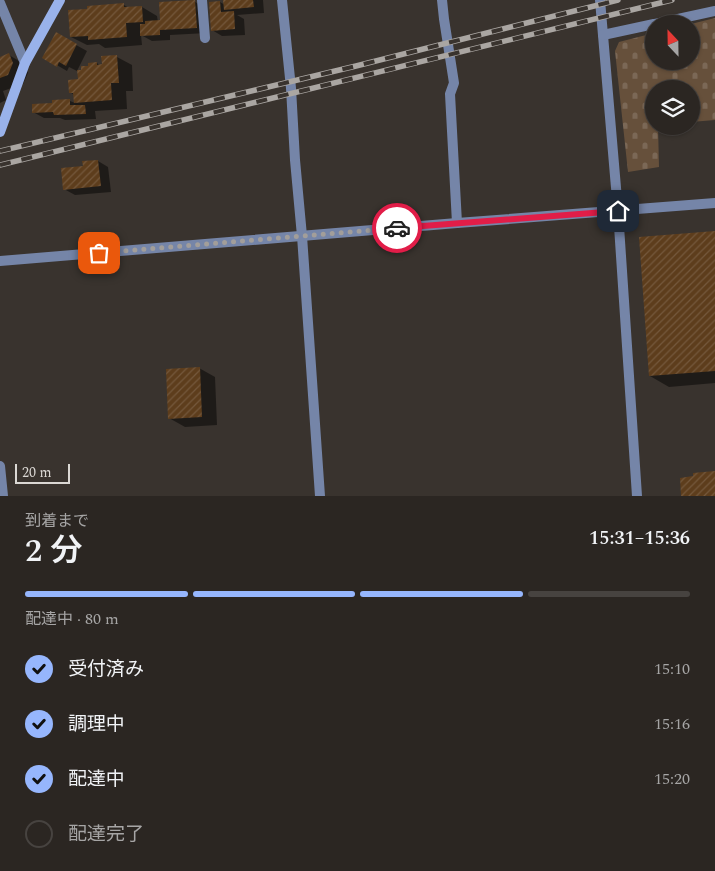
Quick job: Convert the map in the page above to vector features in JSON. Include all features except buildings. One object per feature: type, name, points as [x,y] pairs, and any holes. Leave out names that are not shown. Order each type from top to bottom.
[{"type":"main road","points":[[0,132],[25,63],[60,0]]},
{"type":"street","points":[[202,0],[205,38]]},
{"type":"street","points":[[282,0],[291,88],[320,496]]},
{"type":"street","points":[[442,0],[454,83],[450,94],[456,223]]},
{"type":"street","points":[[600,0],[618,211],[637,496]]},
{"type":"street","points":[[0,2],[25,63]]},
{"type":"street","points":[[696,15],[715,11]]},
{"type":"street","points":[[603,35],[645,26]]},
{"type":"street","points":[[0,261],[715,203]]},
{"type":"street","points":[[0,466],[3,496]]},
{"type":"green space","points":[[715,18],[715,120],[700,121],[700,80],[645,80],[645,135],[658,135],[659,167],[628,172],[615,51],[619,42],[645,35],[645,70],[700,70],[700,22]]},
{"type":"railway","points":[[0,151],[356,66],[618,0]]},
{"type":"railway","points":[[0,165],[672,0]]},
{"type":"way so far","points":[[99,253],[397,228]]},
{"type":"route","points":[[397,228],[618,211]]}]
